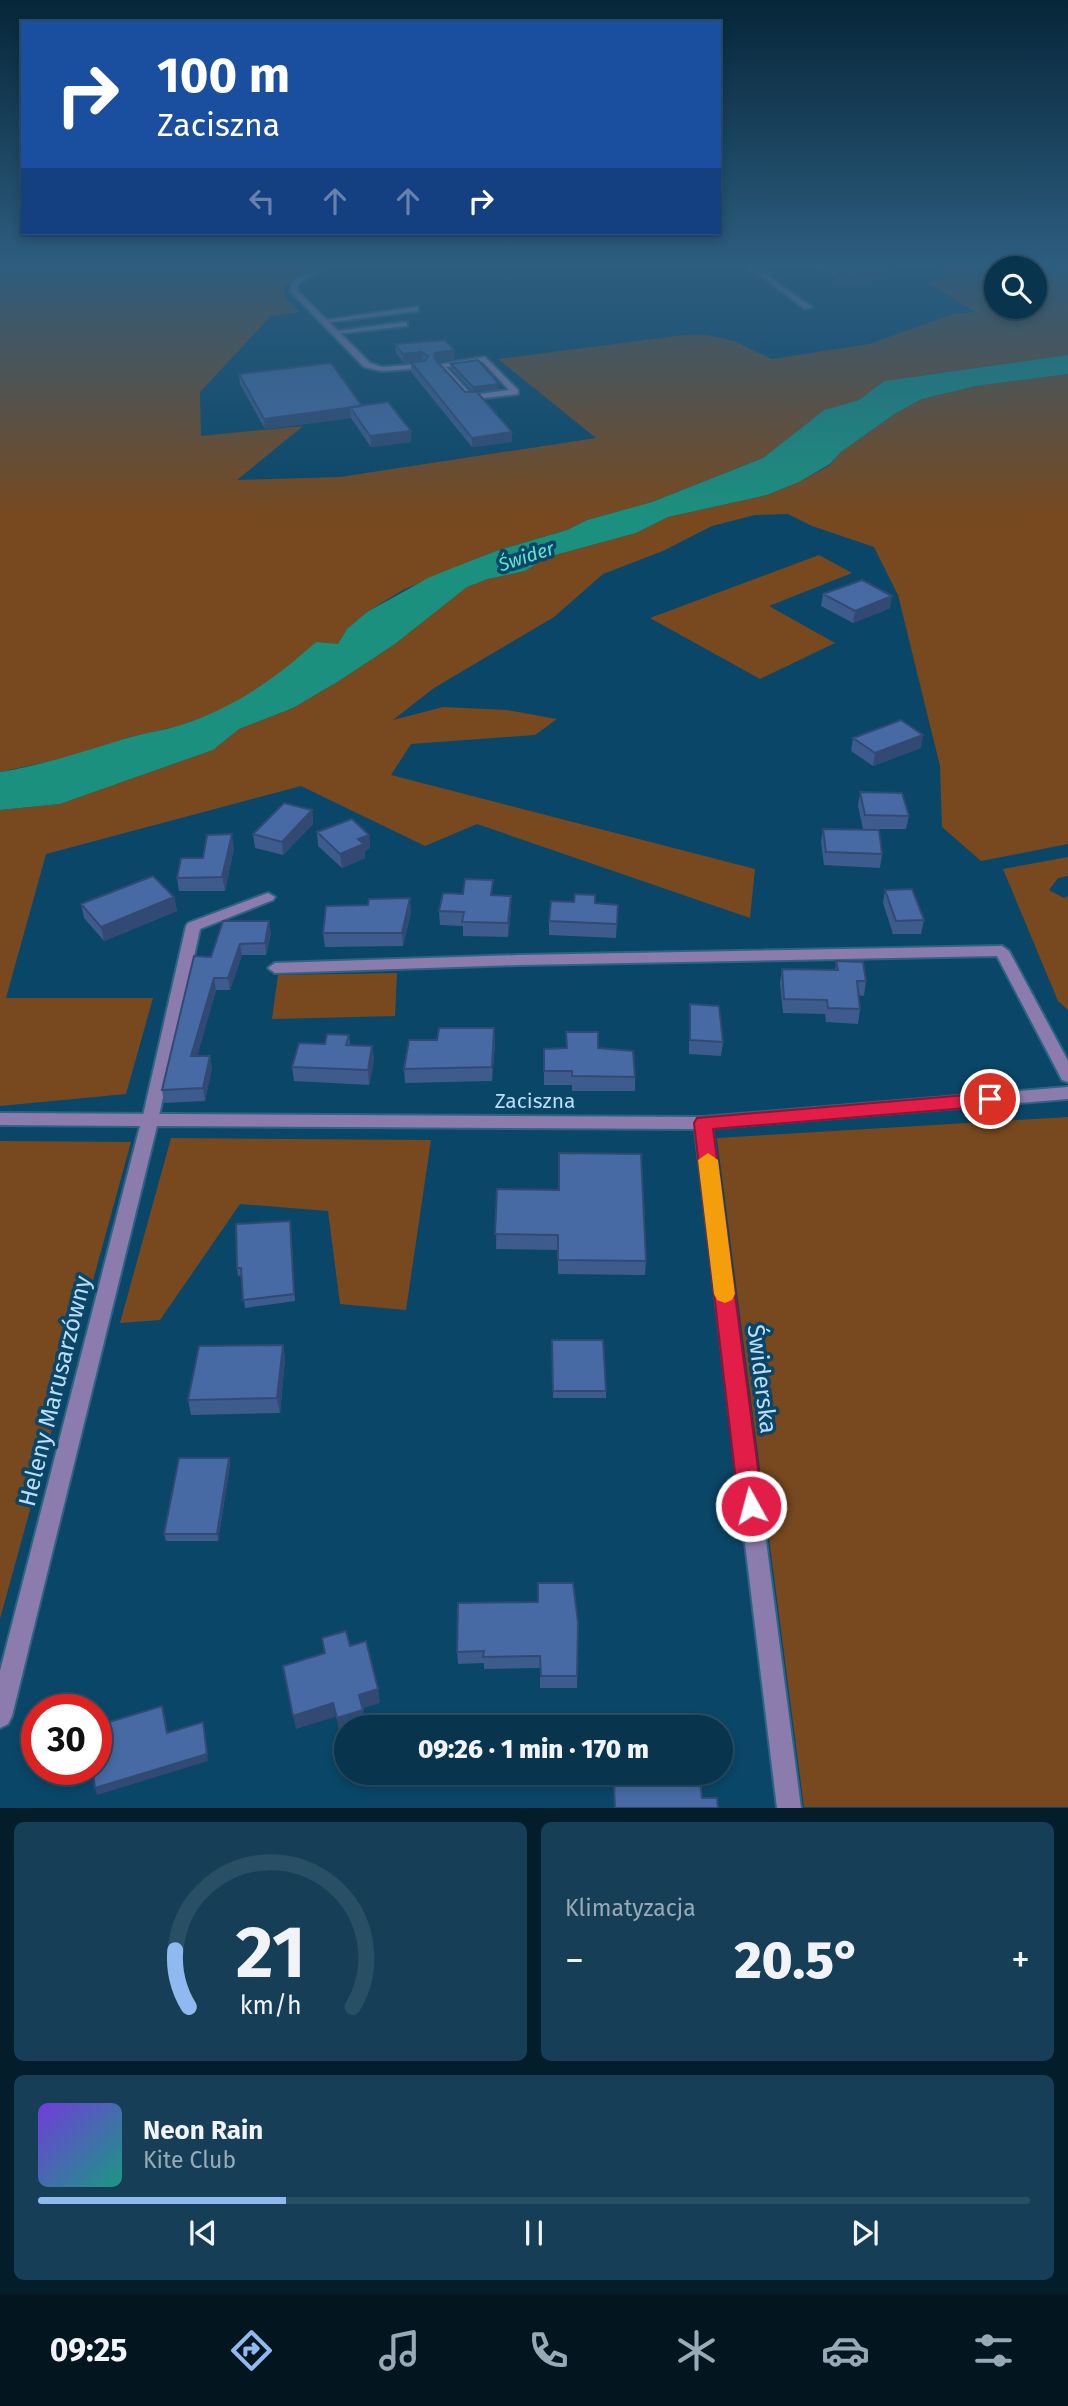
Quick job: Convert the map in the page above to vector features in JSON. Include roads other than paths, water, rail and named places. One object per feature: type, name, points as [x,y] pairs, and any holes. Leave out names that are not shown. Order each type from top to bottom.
[{"type":"street","points":[[353,350],[367,365],[382,369],[485,359],[516,392],[470,398],[440,365]]},
{"type":"street","name":"Heleny Marusarzówny","points":[[0,1716],[150,1120],[193,926],[268,897]]},
{"type":"street","points":[[275,968],[520,960],[1002,951],[1068,1076]]},
{"type":"street","name":"Zaciszna","points":[[0,1119],[703,1123],[1068,1093]]},
{"type":"street","name":"Świderska","points":[[703,1123],[789,1808]]},
{"type":"water","name":"Świder","points":[[1068,355],[1068,374],[976,386],[922,399],[896,413],[841,452],[830,464],[799,482],[767,495],[668,517],[636,533],[548,557],[525,571],[488,579],[467,587],[395,644],[339,681],[293,708],[239,729],[213,750],[60,804],[0,810],[0,772],[174,727],[219,710],[269,680],[316,642],[338,644],[347,629],[367,612],[430,577],[496,551],[567,530],[587,520],[652,502],[763,458],[824,410],[859,400],[884,381]]}]
